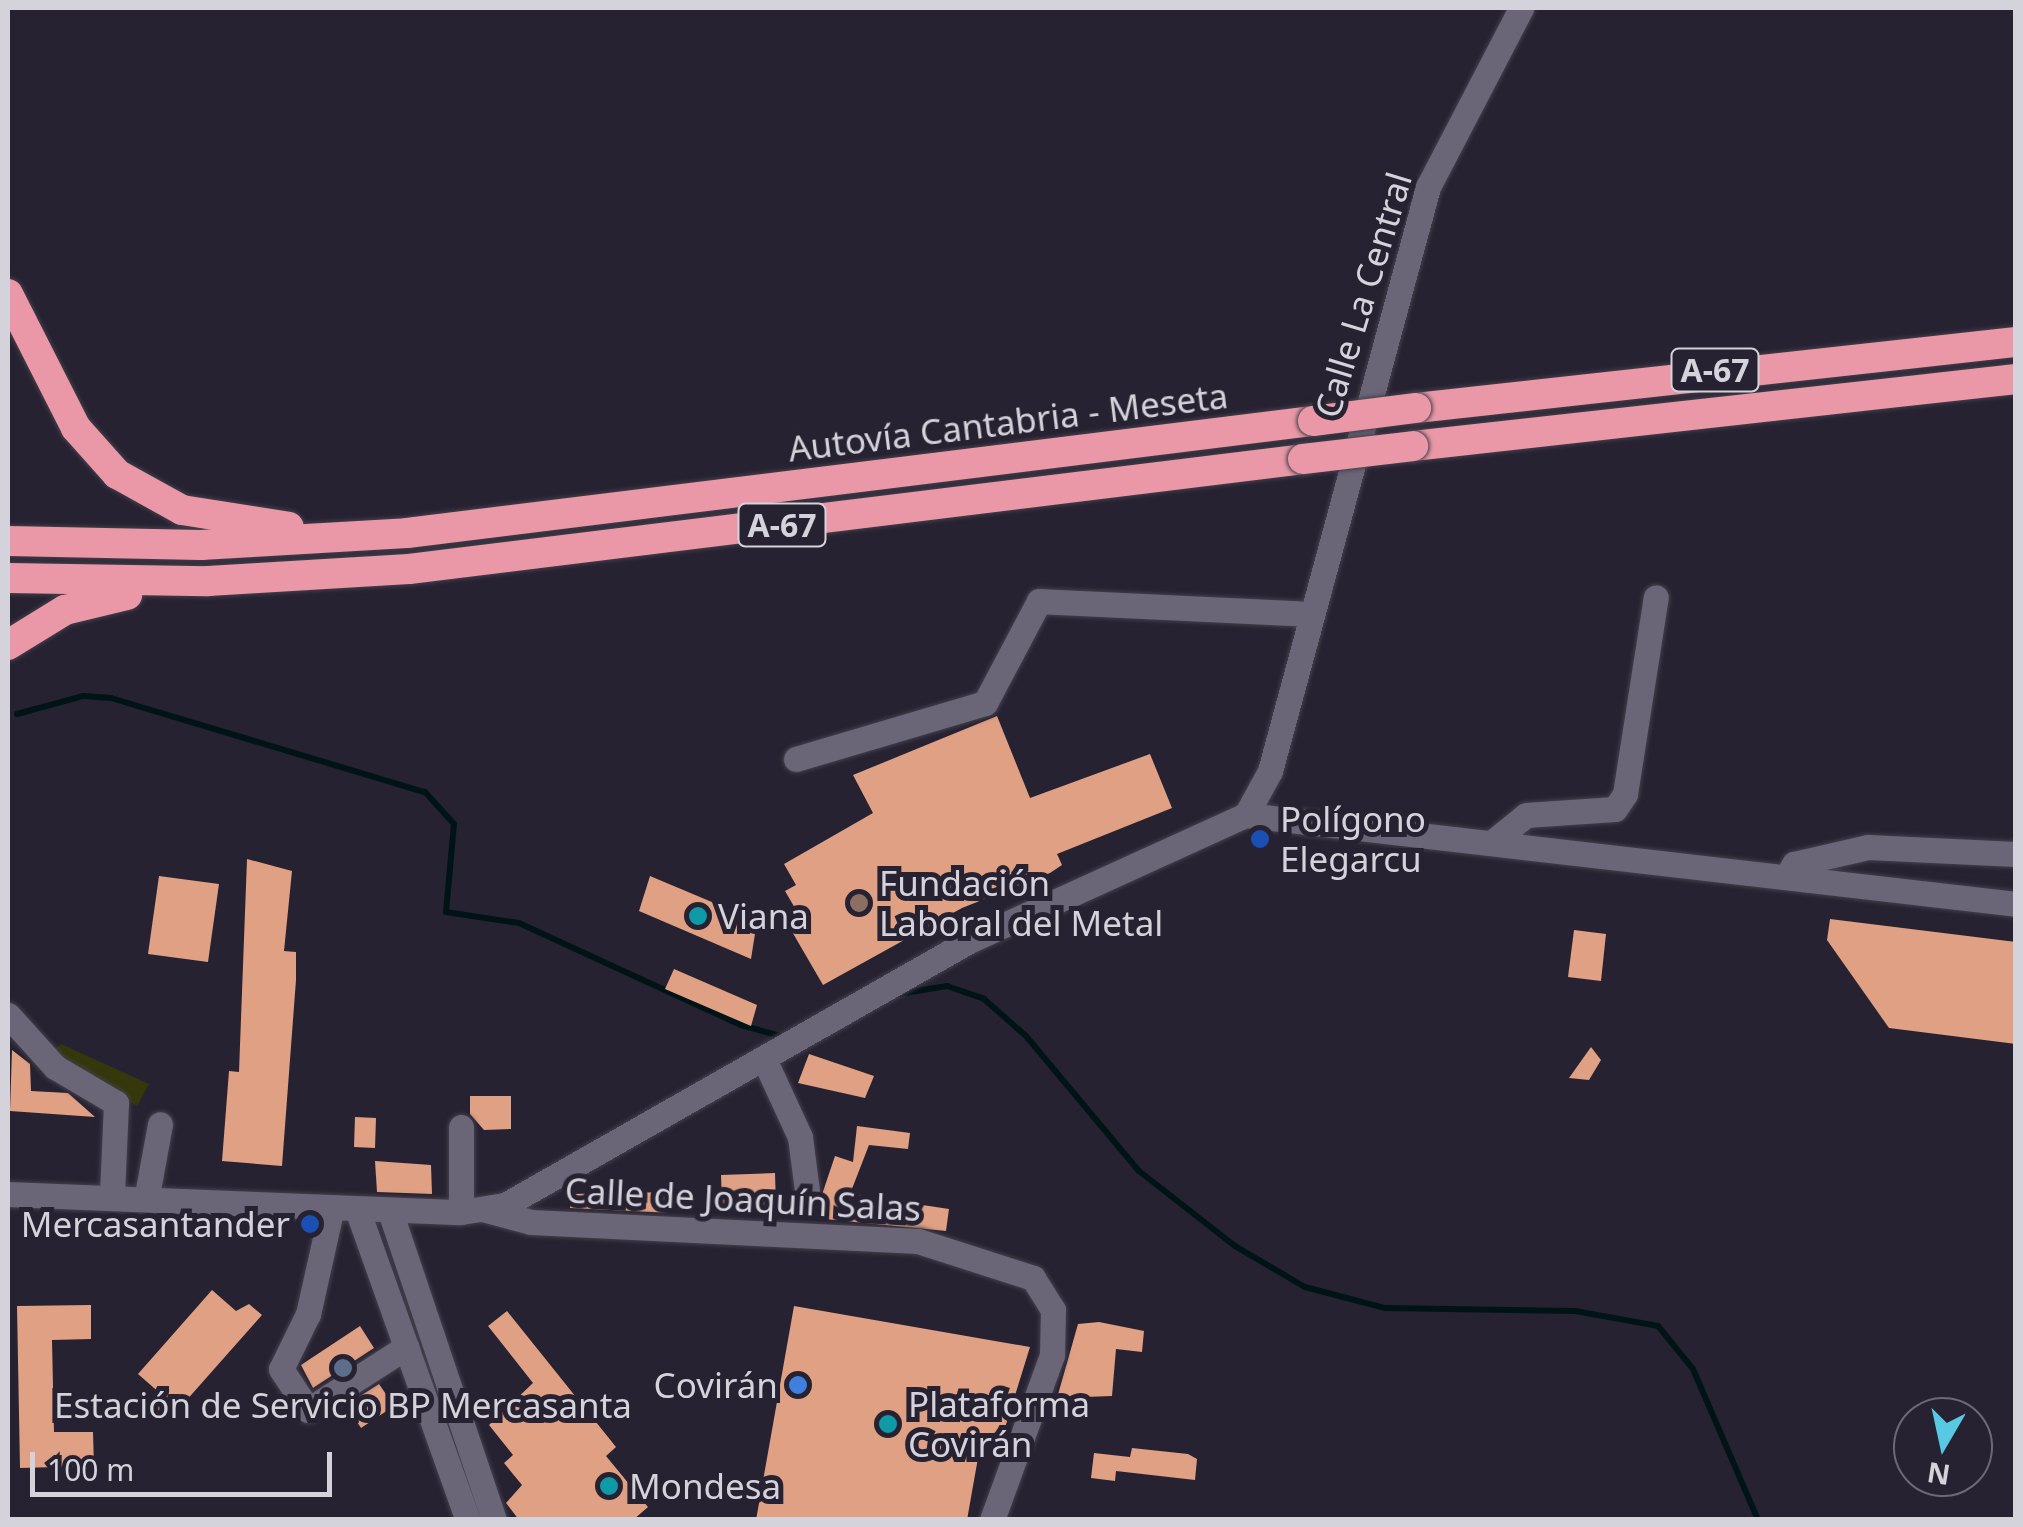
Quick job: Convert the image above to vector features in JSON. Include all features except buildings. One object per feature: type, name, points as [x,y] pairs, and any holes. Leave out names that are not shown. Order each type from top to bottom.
[{"type":"highway","points":[[8,294],[76,428],[107,465],[150,496],[267,526],[407,533]]},
{"type":"highway","name":"Autovía Cantabria - Meseta","points":[[8,541],[201,545],[407,533],[1416,408],[2016,342]]},
{"type":"highway","name":"Autovía Cantabria - Meseta","points":[[8,578],[259,580],[543,555],[1873,389],[2016,378]]},
{"type":"highway","points":[[1873,389],[2016,390]]},
{"type":"highway","points":[[8,645],[84,604],[259,580]]},
{"type":"street","name":"Calle La Central","points":[[1246,816],[1270,771],[1339,500],[1428,187],[1520,8]]},
{"type":"street","points":[[1494,841],[1526,815],[1615,809],[1625,794],[1656,596]]},
{"type":"street","points":[[796,758],[984,702],[1039,600],[1311,614]]},
{"type":"street","points":[[765,1061],[969,941],[1246,816],[1494,841],[2016,904]]},
{"type":"street","points":[[1787,876],[1794,864],[1868,847],[2016,854]]},
{"type":"street","points":[[8,1015],[55,1067],[116,1103],[112,1194]]},
{"type":"street","name":"Calle de Joaquín Salas","points":[[474,1211],[549,1186],[765,1061],[800,1136],[807,1191]]},
{"type":"street","points":[[147,1194],[160,1124]]},
{"type":"street","points":[[461,1127],[474,1211]]},
{"type":"street","name":"Calle de Joaquín Salas","points":[[8,1194],[147,1194],[344,1208],[474,1211],[531,1222],[918,1242],[1033,1278],[1053,1310],[1052,1355],[992,1520]]},
{"type":"street","points":[[344,1208],[406,1346],[468,1520]]},
{"type":"street","points":[[344,1208],[308,1314],[281,1369],[308,1410],[406,1346]]},
{"type":"street","points":[[390,1210],[494,1520]]},
{"type":"green space","points":[[61,1044],[149,1084],[137,1106],[53,1052]]},
{"type":"waterway","points":[[17,714],[83,696],[111,698],[425,792],[454,824],[446,912],[519,923],[741,1025],[784,1037]]},
{"type":"waterway","points":[[898,994],[947,986],[984,999],[1026,1036],[1139,1171],[1235,1246],[1305,1287],[1385,1308],[1575,1311],[1658,1326],[1693,1369],[1758,1520]]},
{"type":"place","name":"Polígono Elegarcu","points":[[1260,839]]},
{"type":"place","name":"Fundación Laboral del Metal","points":[[859,903]]},
{"type":"place","name":"Viana","points":[[698,916]]},
{"type":"place","name":"Mercasantander","points":[[310,1224]]},
{"type":"place","name":"Estación de Servicio BP Mercasanta","points":[[343,1368]]},
{"type":"place","name":"Covirán","points":[[798,1385]]},
{"type":"place","name":"Plataforma Covirán","points":[[888,1424]]},
{"type":"place","name":"Mondesa","points":[[609,1486]]}]
